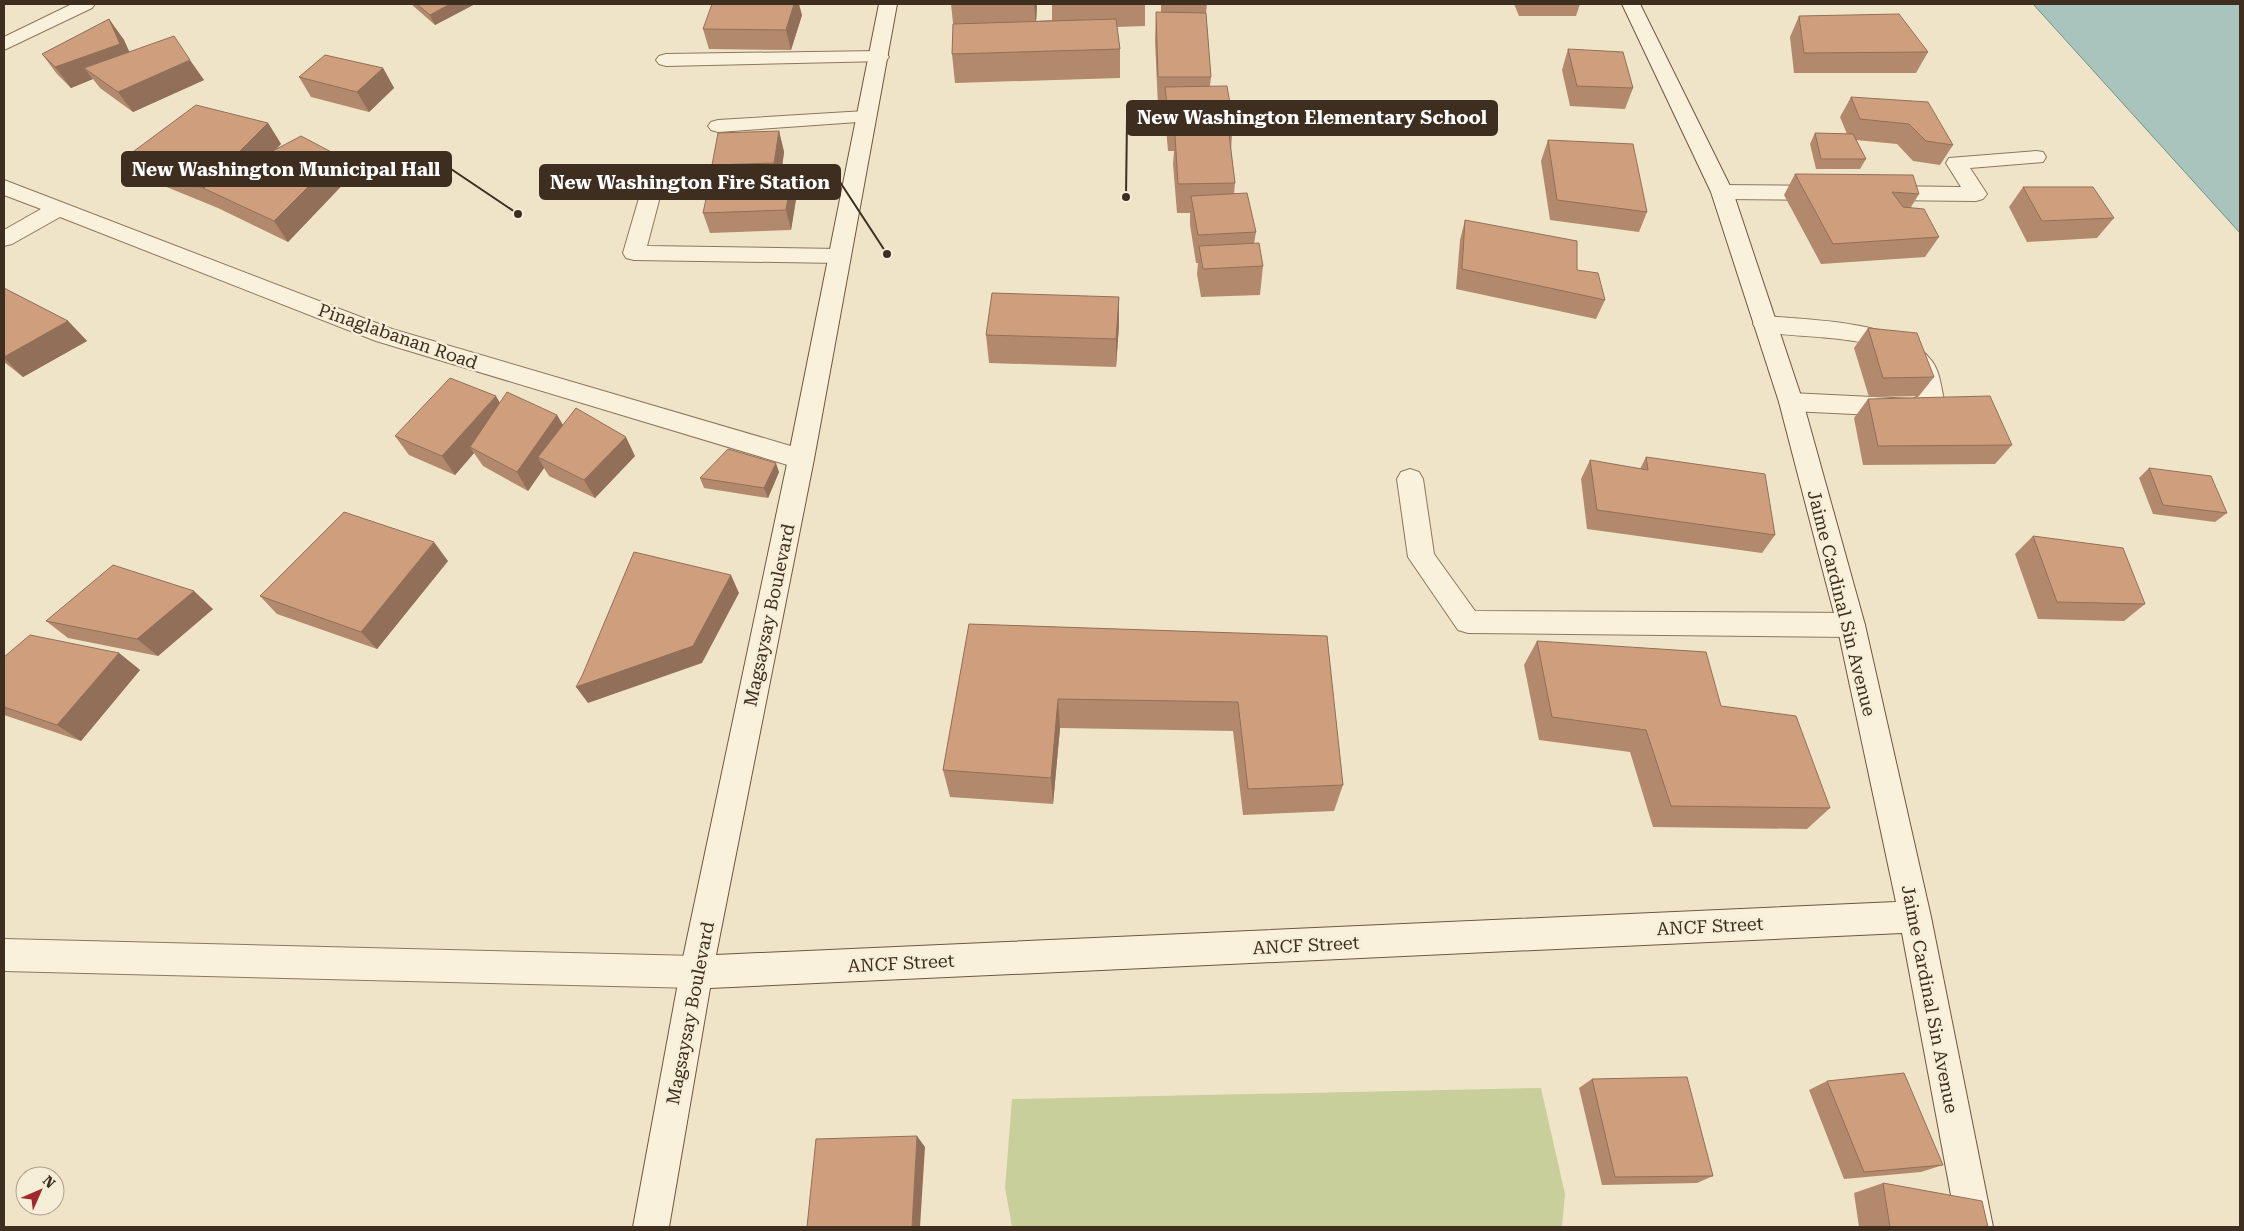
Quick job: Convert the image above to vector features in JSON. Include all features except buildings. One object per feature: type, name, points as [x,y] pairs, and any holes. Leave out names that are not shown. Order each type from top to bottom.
[{"type":"main road","points":[[4,44],[86,4]]},
{"type":"main road","name":"Magsaysay Boulevard","points":[[651,1227],[696,972],[801,459],[888,4]]},
{"type":"main road","name":"Jaime Cardinal Sin Avenue","points":[[1631,4],[1722,192],[1791,402],[1850,625],[1915,917],[1974,1227]]},
{"type":"main road","points":[[666,60],[879,56]]},
{"type":"main road","points":[[718,126],[865,117]]},
{"type":"main road","points":[[1722,192],[1976,194],[1956,163],[2036,157]]},
{"type":"main road","points":[[656,174],[634,253],[840,256]]},
{"type":"main road","name":"Pinaglabanan Road","points":[[4,188],[384,335],[801,459]]},
{"type":"main road","points":[[4,239],[58,209]]},
{"type":"main road","points":[[1765,324],[1868,334],[1910,352],[1924,367],[1932,400],[1916,408],[1791,402]]},
{"type":"main road","points":[[1410,479],[1421,557],[1468,622],[1850,625]]},
{"type":"main road","name":"ANCF Street","points":[[4,955],[696,972],[1915,917]]},
{"type":"green space","points":[[1541,1088],[1565,1194],[1562,1227],[1012,1227],[1005,1188],[1012,1099]]},
{"type":"water","points":[[2033,4],[2240,4],[2240,233]]},
{"type":"place","name":"New Washington Elementary School","points":[[1126,197]]},
{"type":"place","name":"New Washington Municipal Hall","points":[[518,214]]},
{"type":"place","name":"New Washington Fire Station","points":[[887,254]]}]
